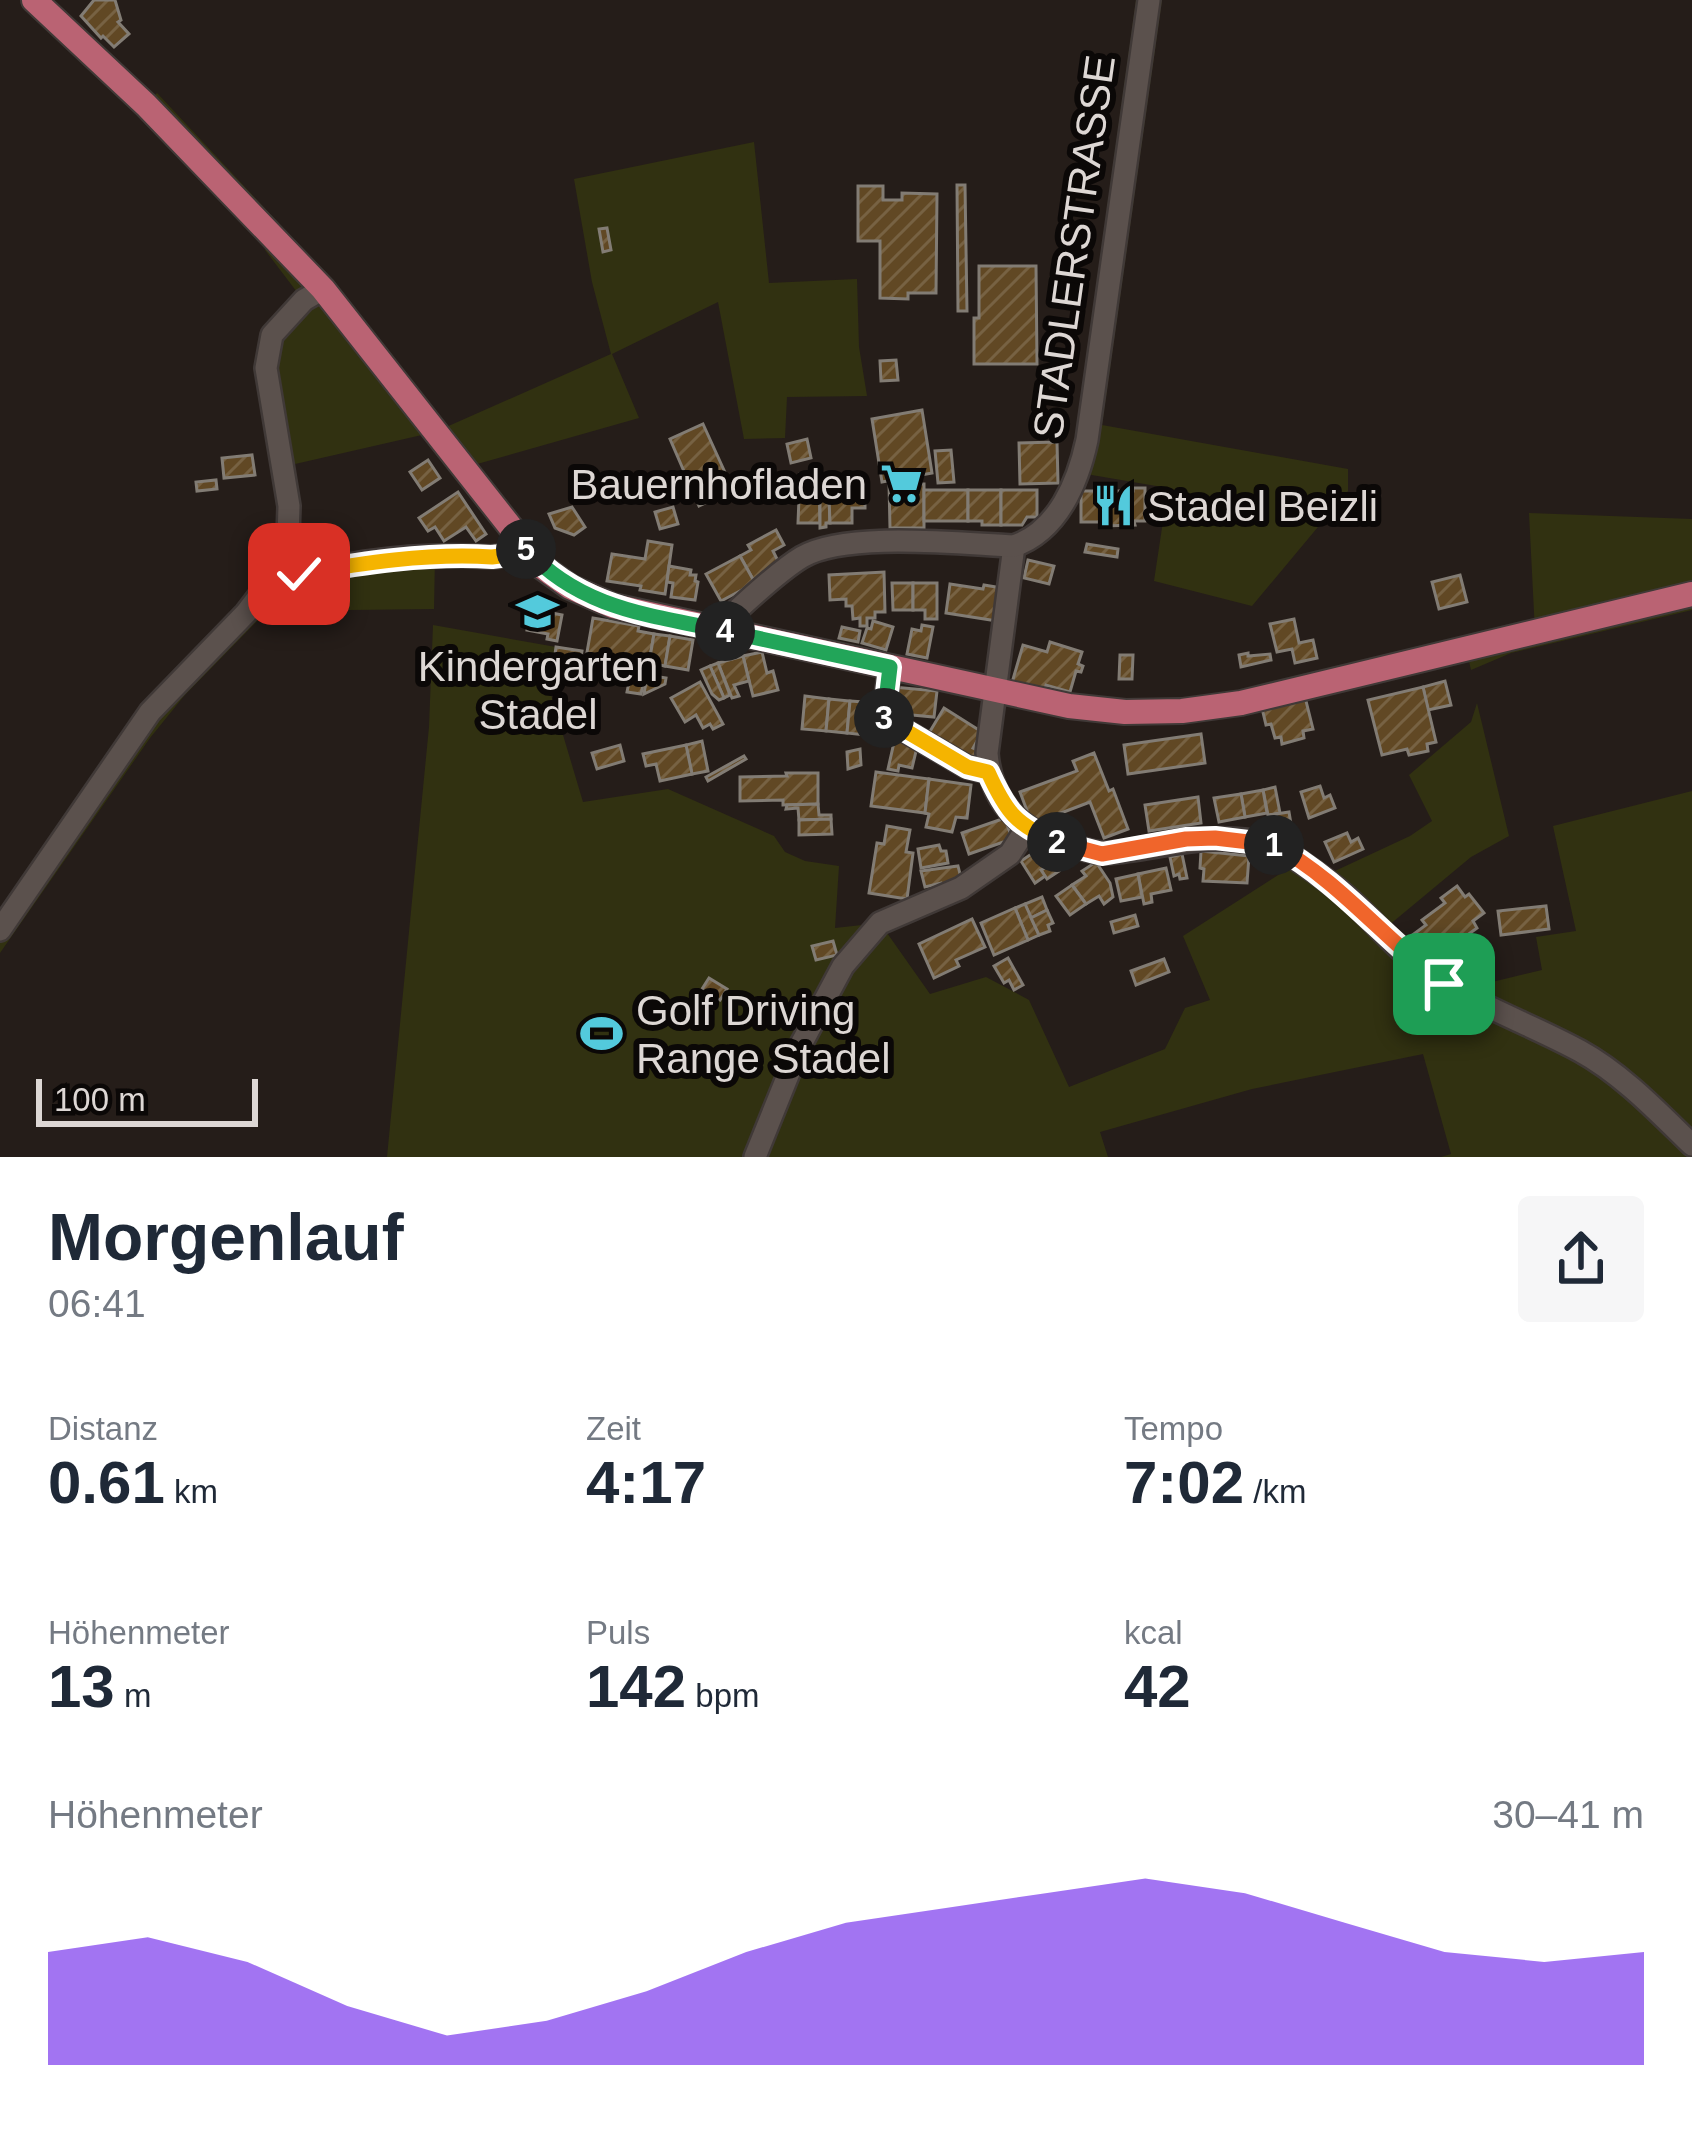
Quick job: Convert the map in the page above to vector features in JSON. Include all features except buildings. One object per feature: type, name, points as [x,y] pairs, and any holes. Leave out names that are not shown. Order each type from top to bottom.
[{"type":"main road","points":[[34,0],[146,105],[323,289],[520,543],[555,578],[593,599],[994,691],[1125,712],[1241,703],[1692,594]]},
{"type":"street","name":"STADLERSTRASSE","points":[[1014,546],[1028,541],[1064,505],[1080,473],[1149,0]]},
{"type":"street","points":[[0,930],[151,712],[246,613],[278,571],[288,537],[289,506],[266,368],[272,335],[304,300],[323,289]]},
{"type":"street","points":[[717,629],[802,557],[822,549],[888,542],[1014,546],[987,753],[988,772],[1026,829],[1102,854],[1201,838],[1274,845],[1348,898],[1444,984],[1585,1054],[1640,1095],[1692,1145]]},
{"type":"street","points":[[278,571],[299,574],[435,555],[492,557],[520,543]]},
{"type":"street","points":[[890,667],[883,718],[967,767],[988,772]]},
{"type":"street","points":[[755,1157],[799,1048],[843,966],[880,923],[961,888],[1010,854],[1026,829]]},
{"type":"shaded area","points":[[1136,0],[1162,0],[1102,425],[1348,469],[1348,491],[1252,606],[1154,581],[1168,488],[1080,473],[1092,403],[1082,389]]},
{"type":"shaded area","points":[[157,93],[331,279],[323,290],[435,432],[282,467],[266,368],[303,300],[265,250],[273,240],[146,105]]},
{"type":"shaded area","points":[[754,142],[769,283],[857,279],[859,347],[867,396],[787,397],[785,438],[744,439],[718,302],[612,354],[639,418],[463,468],[435,432],[611,354],[592,282],[574,179]]},
{"type":"shaded area","points":[[1529,513],[1692,519],[1692,610],[1511,653],[1471,670],[1466,648],[1535,632]]},
{"type":"shaded area","points":[[435,555],[434,609],[267,611],[150,738],[0,953],[0,930],[95,791],[278,571]]},
{"type":"shaded area","points":[[433,625],[556,647],[549,688],[583,802],[668,789],[774,836],[785,852],[805,861],[839,866],[835,928],[880,923],[930,994],[986,977],[1029,1000],[1069,1087],[1165,1049],[1185,1008],[1210,1000],[1183,936],[1300,861],[1322,877],[1432,821],[1409,775],[1471,722],[1477,703],[1509,836],[1471,857],[1382,931],[1459,990],[1542,970],[1536,937],[1576,931],[1553,826],[1692,791],[1692,1157],[1441,1157],[1451,1154],[1423,1054],[1252,1089],[1100,1132],[1108,1157],[387,1157],[429,727]]},
{"type":"place","name":"Bauernhofladen","points":[[901,484]]},
{"type":"place","name":"Stadel Beizli","points":[[1113,506]]},
{"type":"place","name":"Kindergarten Stadel","points":[[538,612]]},
{"type":"place","name":"Golf Driving Range Stadel","points":[[602,1034]]},
{"type":"route","points":[[299,574],[435,555],[500,556],[520,543],[555,578],[613,606],[890,667],[883,718],[967,767],[988,772],[1026,829],[1102,854],[1186,839],[1274,845],[1348,898],[1444,984]]}]
